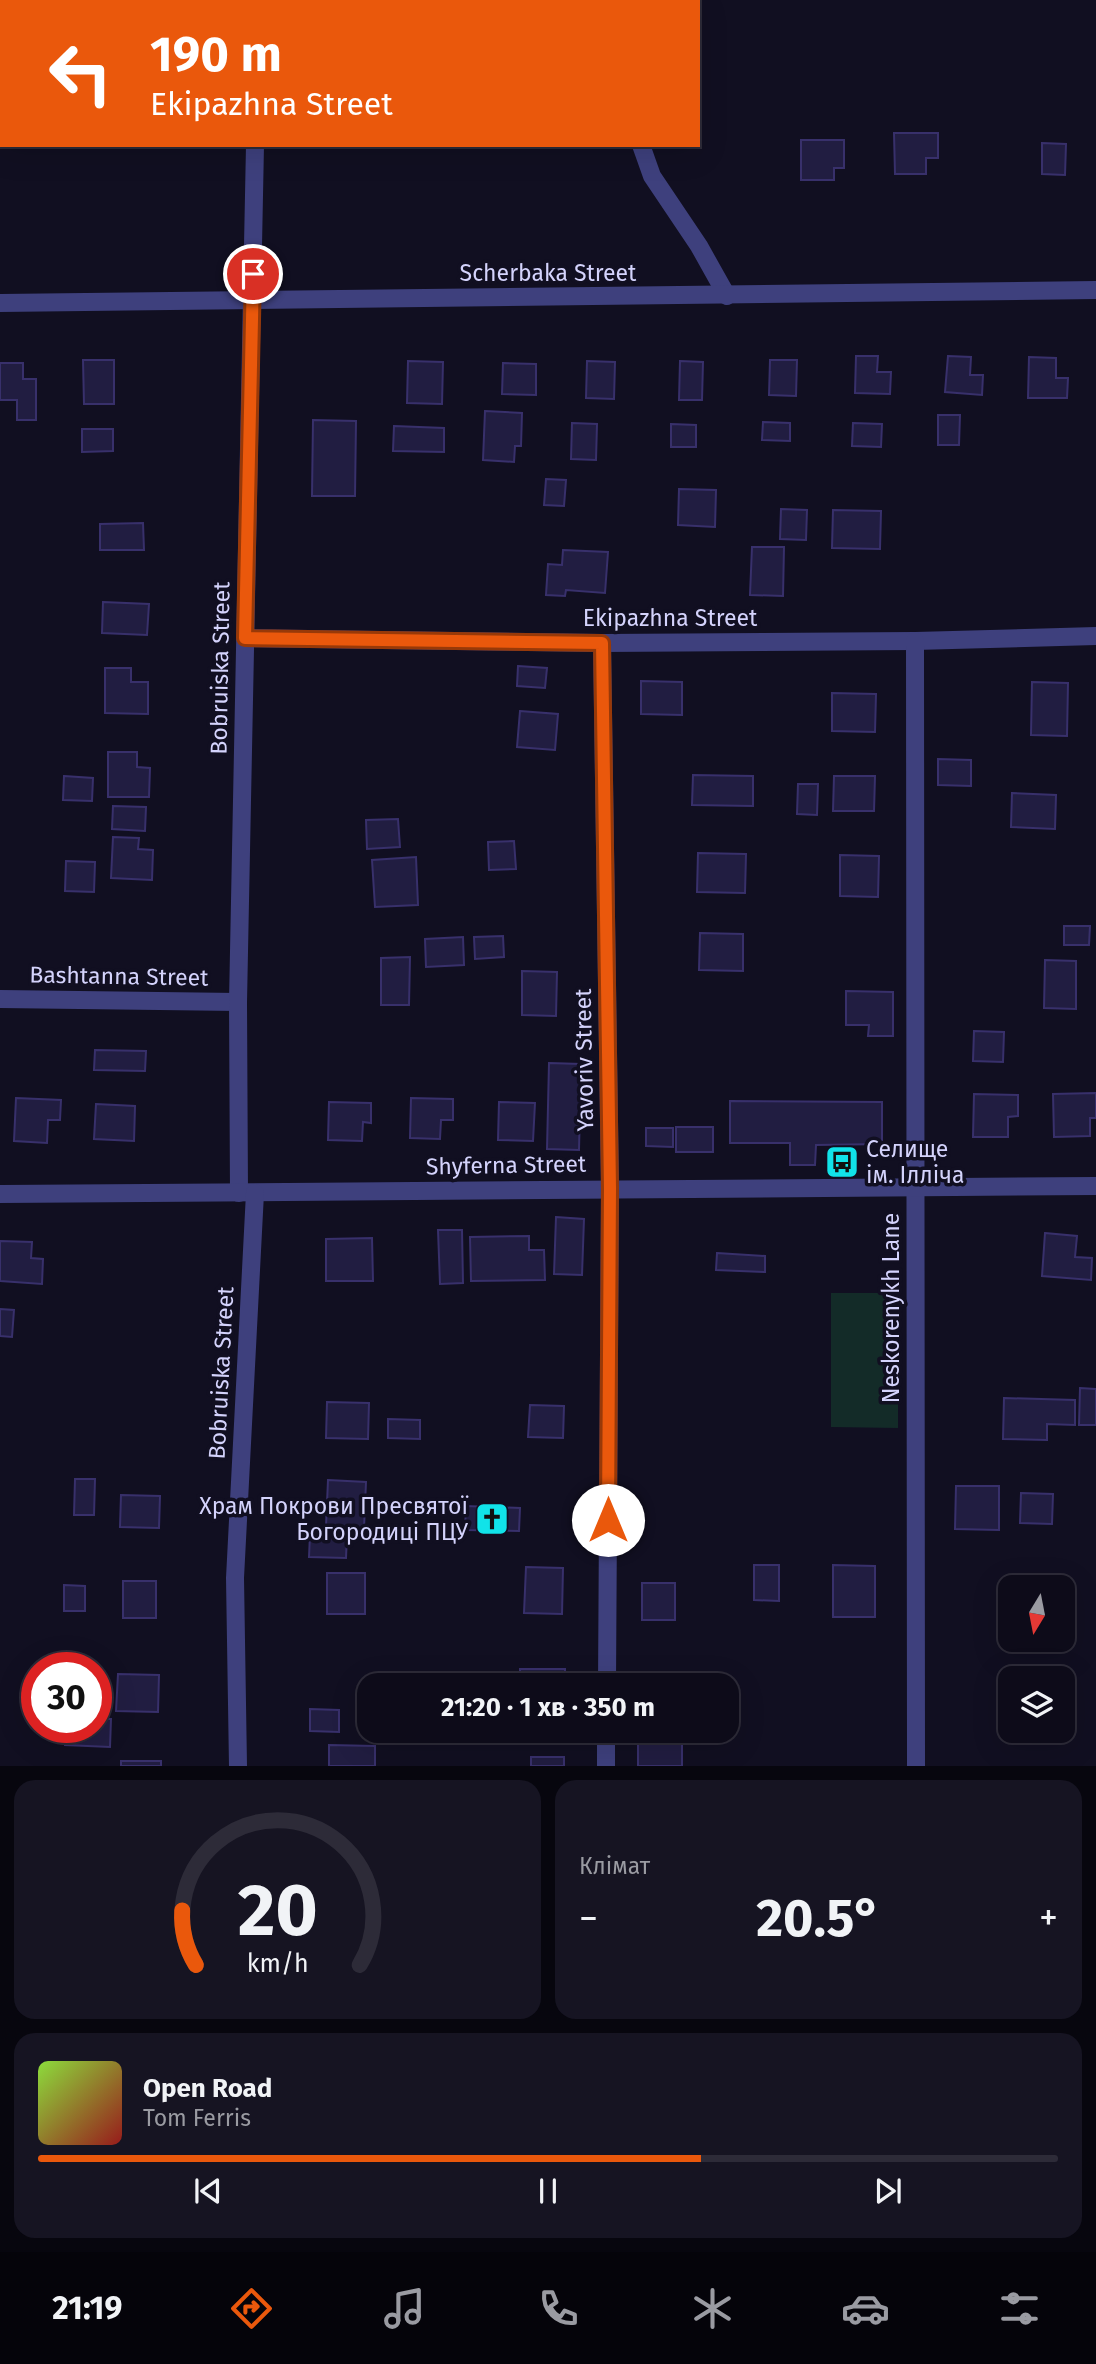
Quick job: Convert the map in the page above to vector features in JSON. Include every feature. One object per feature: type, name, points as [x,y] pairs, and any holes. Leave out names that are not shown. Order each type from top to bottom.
[{"type":"street","name":"Bobruiska Street","points":[[238,1766],[235,1578],[247,1193],[238,1002],[255,147]]},
{"type":"street","points":[[641,147],[652,177],[699,246],[727,296]]},
{"type":"street","name":"Scherbaka Street","points":[[0,303],[1096,290]]},
{"type":"street","name":"Ekipazhna Street","points":[[245,638],[602,643],[915,641],[1096,636]]},
{"type":"street","name":"Neskorenykh Lane","points":[[915,641],[916,1766]]},
{"type":"street","name":"Yavoriv Street","points":[[602,643],[610,1188],[607,1673]]},
{"type":"street","name":"Bashtanna Street","points":[[0,999],[238,1002]]},
{"type":"street","name":"Shyferna Street","points":[[0,1194],[1096,1185]]},
{"type":"street","points":[[606,1743],[606,1766]]},
{"type":"green space","points":[[831,1293],[898,1293],[898,1428],[831,1427]]},
{"type":"building","points":[[894,133],[938,133],[938,158],[926,158],[926,174],[895,174]]},
{"type":"building","points":[[801,140],[844,140],[844,168],[834,168],[834,180],[801,180]]},
{"type":"building","points":[[1042,143],[1066,144],[1065,175],[1042,174]]},
{"type":"building","points":[[856,356],[878,356],[877,372],[891,372],[890,394],[855,393]]},
{"type":"building","points":[[948,356],[971,357],[970,375],[983,375],[982,395],[945,392]]},
{"type":"building","points":[[1029,357],[1056,358],[1056,378],[1068,378],[1067,398],[1028,398]]},
{"type":"building","points":[[83,360],[114,360],[114,404],[84,404]]},
{"type":"building","points":[[770,360],[797,360],[796,396],[769,395]]},
{"type":"building","points":[[408,361],[443,362],[442,404],[407,403]]},
{"type":"building","points":[[587,361],[615,362],[614,399],[586,398]]},
{"type":"building","points":[[680,361],[703,362],[702,400],[679,400]]},
{"type":"building","points":[[0,363],[23,363],[23,379],[36,379],[36,420],[17,420],[17,400],[0,400]]},
{"type":"building","points":[[503,363],[536,364],[536,395],[502,394]]},
{"type":"building","points":[[485,411],[522,413],[521,446],[515,446],[514,462],[483,460]]},
{"type":"building","points":[[938,415],[960,415],[959,445],[938,445]]},
{"type":"building","points":[[313,420],[356,421],[355,496],[312,496]]},
{"type":"building","points":[[763,422],[790,423],[790,441],[762,440]]},
{"type":"building","points":[[572,423],[597,424],[596,460],[571,459]]},
{"type":"building","points":[[853,423],[882,424],[881,447],[852,446]]},
{"type":"building","points":[[671,424],[696,425],[696,447],[671,447]]},
{"type":"building","points":[[394,426],[444,428],[444,452],[393,451]]},
{"type":"building","points":[[82,429],[113,429],[113,451],[82,452]]},
{"type":"building","points":[[546,479],[566,480],[564,506],[544,505]]},
{"type":"building","points":[[679,489],[716,490],[715,527],[678,525]]},
{"type":"building","points":[[781,509],[807,510],[806,540],[780,539]]},
{"type":"building","points":[[833,510],[881,511],[880,549],[832,548]]},
{"type":"building","points":[[143,523],[144,550],[100,550],[100,524]]},
{"type":"building","points":[[752,547],[784,547],[783,596],[750,595]]},
{"type":"building","points":[[563,550],[608,552],[605,593],[566,590],[565,596],[546,595],[548,564],[562,565]]},
{"type":"building","points":[[103,602],[149,604],[147,635],[102,633]]},
{"type":"building","points":[[518,666],[547,668],[545,688],[517,686]]},
{"type":"building","points":[[105,668],[131,668],[131,682],[148,682],[148,714],[105,713]]},
{"type":"building","points":[[641,681],[682,682],[682,715],[641,714]]},
{"type":"building","points":[[1032,682],[1068,683],[1067,736],[1031,735]]},
{"type":"building","points":[[832,693],[876,694],[875,732],[832,731]]},
{"type":"building","points":[[520,711],[558,714],[555,750],[517,747]]},
{"type":"building","points":[[108,752],[137,752],[137,767],[150,768],[149,797],[108,797]]},
{"type":"building","points":[[938,759],[971,760],[971,786],[938,785]]},
{"type":"building","points":[[693,775],[753,776],[753,806],[692,805]]},
{"type":"building","points":[[64,776],[93,778],[92,801],[63,800]]},
{"type":"building","points":[[834,776],[875,776],[874,811],[833,811]]},
{"type":"building","points":[[798,784],[818,784],[817,815],[797,814]]},
{"type":"building","points":[[1012,793],[1056,795],[1055,829],[1011,827]]},
{"type":"building","points":[[113,806],[146,807],[145,831],[112,829]]},
{"type":"building","points":[[398,819],[400,847],[367,849],[366,820]]},
{"type":"building","points":[[113,837],[139,838],[138,849],[153,850],[152,880],[111,878]]},
{"type":"building","points":[[514,841],[516,869],[489,870],[488,842]]},
{"type":"building","points":[[698,853],[746,854],[745,893],[697,892]]},
{"type":"building","points":[[840,855],[879,856],[878,897],[840,896]]},
{"type":"building","points":[[416,857],[418,905],[375,907],[372,860]]},
{"type":"building","points":[[66,861],[95,862],[94,892],[65,891]]},
{"type":"building","points":[[1064,926],[1090,926],[1089,945],[1064,945]]},
{"type":"building","points":[[700,933],[743,934],[743,971],[699,970]]},
{"type":"building","points":[[503,936],[504,957],[475,959],[474,937]]},
{"type":"building","points":[[463,937],[464,965],[426,967],[425,939]]},
{"type":"building","points":[[410,957],[409,1005],[381,1005],[381,958]]},
{"type":"building","points":[[1045,960],[1076,961],[1076,1009],[1044,1008]]},
{"type":"building","points":[[522,971],[557,972],[556,1016],[522,1015]]},
{"type":"building","points":[[846,991],[893,992],[893,1036],[868,1036],[869,1025],[846,1025]]},
{"type":"building","points":[[974,1031],[1004,1032],[1003,1062],[973,1061]]},
{"type":"building","points":[[95,1050],[146,1051],[145,1071],[94,1070]]},
{"type":"building","points":[[549,1063],[581,1064],[579,1150],[547,1149]]},
{"type":"building","points":[[1096,1093],[1096,1118],[1090,1118],[1090,1136],[1054,1137],[1053,1094]]},
{"type":"building","points":[[974,1094],[1018,1095],[1018,1116],[1008,1117],[1008,1137],[973,1137]]},
{"type":"building","points":[[16,1098],[61,1100],[60,1120],[48,1120],[47,1143],[14,1141]]},
{"type":"building","points":[[411,1098],[453,1099],[453,1120],[441,1120],[440,1139],[410,1138]]},
{"type":"building","points":[[730,1101],[882,1102],[882,1144],[816,1145],[815,1165],[790,1165],[790,1143],[730,1143]]},
{"type":"building","points":[[329,1102],[371,1103],[371,1123],[363,1122],[362,1141],[328,1140]]},
{"type":"building","points":[[499,1102],[535,1103],[533,1141],[498,1140]]},
{"type":"building","points":[[96,1104],[135,1106],[134,1141],[94,1139]]},
{"type":"building","points":[[676,1127],[713,1127],[713,1152],[676,1152]]},
{"type":"building","points":[[646,1128],[673,1128],[673,1147],[646,1146]]},
{"type":"building","points":[[556,1217],[584,1219],[582,1275],[554,1274]]},
{"type":"building","points":[[438,1230],[462,1230],[463,1283],[440,1284]]},
{"type":"building","points":[[1045,1233],[1077,1236],[1075,1257],[1092,1258],[1091,1280],[1042,1276]]},
{"type":"building","points":[[529,1236],[529,1250],[544,1250],[545,1280],[471,1281],[470,1237]]},
{"type":"building","points":[[372,1238],[373,1281],[326,1281],[326,1239]]},
{"type":"building","points":[[0,1241],[32,1242],[31,1258],[43,1259],[42,1284],[0,1281]]},
{"type":"building","points":[[717,1253],[765,1256],[765,1272],[716,1270]]},
{"type":"building","points":[[0,1309],[14,1310],[12,1337],[0,1336]]},
{"type":"building","points":[[1080,1388],[1096,1389],[1096,1425],[1079,1425]]},
{"type":"building","points":[[1004,1398],[1075,1400],[1075,1425],[1047,1424],[1047,1440],[1003,1439]]},
{"type":"building","points":[[327,1402],[369,1403],[368,1439],[326,1438]]},
{"type":"building","points":[[530,1405],[564,1406],[563,1438],[528,1437]]},
{"type":"building","points":[[388,1419],[420,1420],[420,1439],[388,1438]]},
{"type":"building","points":[[75,1479],[95,1479],[94,1515],[74,1515]]},
{"type":"building","points":[[328,1480],[366,1482],[364,1528],[326,1526]]},
{"type":"building","points":[[956,1486],[999,1486],[999,1530],[955,1529]]},
{"type":"building","points":[[1021,1493],[1053,1494],[1052,1524],[1020,1523]]},
{"type":"building","points":[[121,1495],[160,1496],[159,1528],[120,1527]]},
{"type":"building","name":"Храм Покрови Пресвятої Богородиці ПЦУ","points":[[466,1506],[520,1508],[519,1531],[465,1530]]},
{"type":"building","points":[[310,1534],[347,1535],[346,1558],[309,1557]]},
{"type":"building","points":[[754,1565],[779,1565],[779,1601],[754,1600]]},
{"type":"building","points":[[833,1565],[875,1566],[875,1617],[833,1617]]},
{"type":"building","points":[[526,1567],[563,1568],[562,1614],[524,1613]]},
{"type":"building","points":[[327,1573],[365,1573],[365,1614],[327,1614]]},
{"type":"building","points":[[123,1581],[156,1581],[156,1618],[123,1618]]},
{"type":"building","points":[[642,1583],[675,1583],[675,1620],[642,1620]]},
{"type":"building","points":[[64,1585],[85,1586],[85,1611],[64,1611]]},
{"type":"building","points":[[520,1669],[565,1669],[565,1673],[520,1673]]},
{"type":"building","points":[[118,1674],[159,1675],[158,1712],[116,1711]]},
{"type":"building","points":[[310,1709],[339,1710],[339,1732],[310,1731]]},
{"type":"building","points":[[65,1743],[110,1743],[110,1747]]},
{"type":"building","points":[[638,1743],[682,1743],[682,1766],[638,1766]]},
{"type":"building","points":[[329,1745],[375,1746],[375,1766],[329,1766]]},
{"type":"building","points":[[531,1757],[564,1757],[564,1766],[531,1766]]},
{"type":"building","points":[[121,1761],[161,1761],[161,1766],[121,1766]]},
{"type":"place","name":"Селище ім. Ілліча","points":[[842,1162]]},
{"type":"place","name":"Храм Покрови Пресвятої Богородиці ПЦУ","points":[[492,1519]]},
{"type":"route","points":[[253,274],[245,638],[602,643],[610,1188],[608,1520]]}]
